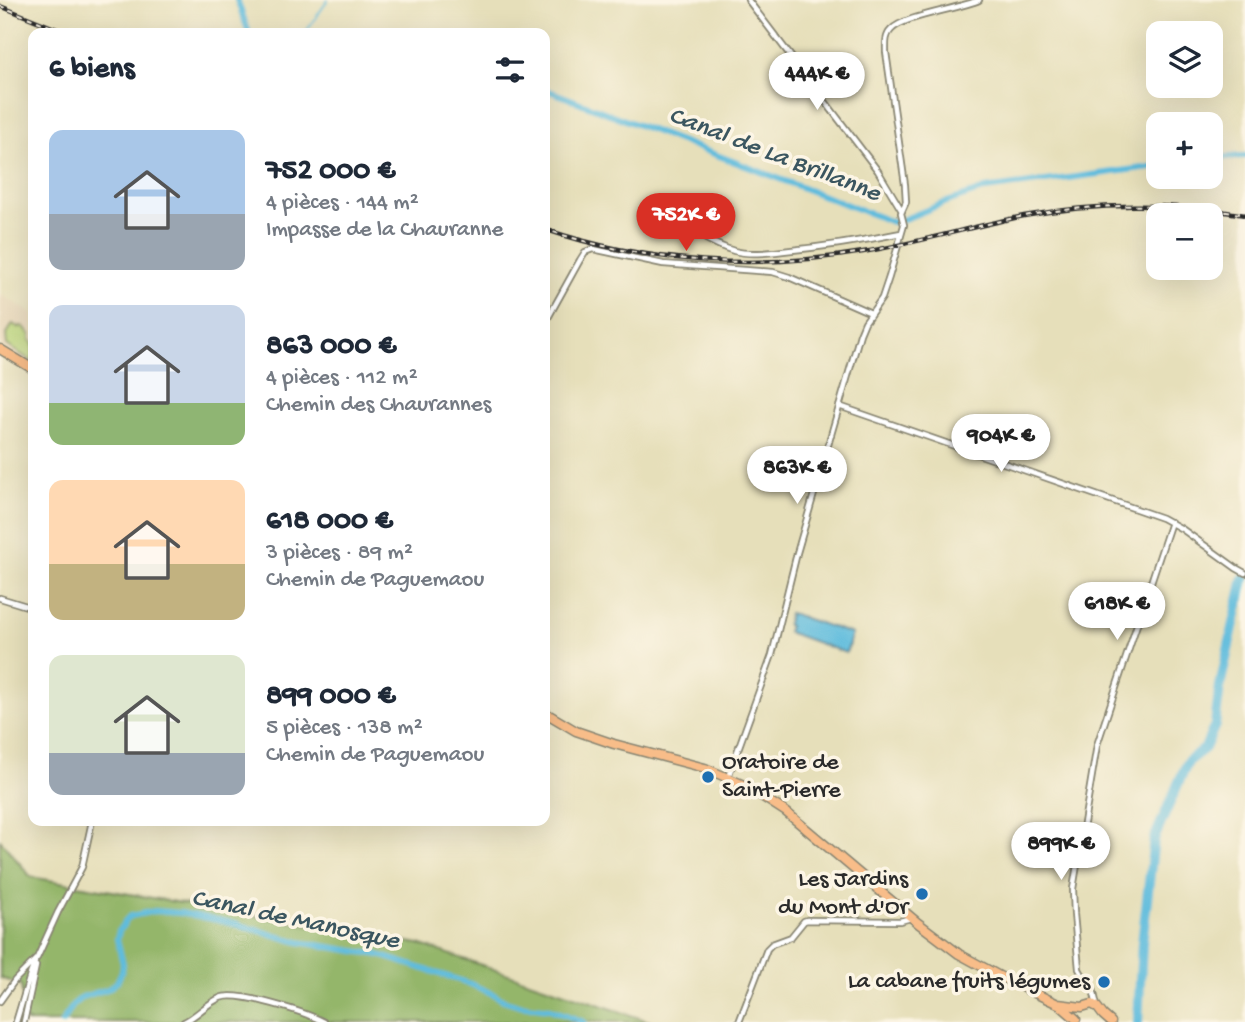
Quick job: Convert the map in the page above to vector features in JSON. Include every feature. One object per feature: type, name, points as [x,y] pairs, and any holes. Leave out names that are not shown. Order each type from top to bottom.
[{"type":"main road","points":[[0,349],[28,366]]},
{"type":"main road","points":[[550,711],[593,736],[728,777],[766,797],[947,946],[966,959],[1058,1004],[1077,1020]]},
{"type":"main road","points":[[1058,1004],[1097,1007],[1103,1018],[1111,1022]]},
{"type":"main road","points":[[1077,1020],[1076,1014],[1084,1006]]},
{"type":"street","points":[[748,0],[878,171],[902,211]]},
{"type":"street","points":[[728,777],[772,655],[797,553],[862,329],[883,295],[898,248],[906,193],[886,52],[888,34],[903,23],[979,0]]},
{"type":"street","points":[[657,209],[705,238],[742,253],[825,246],[901,233]]},
{"type":"street","points":[[550,314],[580,260],[585,252],[590,250],[663,264],[773,272],[871,313]]},
{"type":"street","points":[[839,405],[1171,522],[1245,573]]},
{"type":"street","points":[[1097,1007],[1092,986],[1079,969],[1073,904],[1076,864],[1097,745],[1171,522]]},
{"type":"street","points":[[0,598],[28,606]]},
{"type":"street","points":[[16,1022],[31,972],[82,867],[91,826]]},
{"type":"street","points":[[739,1022],[767,949],[772,944],[791,937],[804,921],[900,921],[912,917]]},
{"type":"street","points":[[0,1001],[15,980],[37,958]]},
{"type":"street","points":[[24,1022],[37,958]]},
{"type":"street","points":[[1084,1006],[1094,992]]},
{"type":"street","points":[[184,1022],[215,1000],[229,996],[266,1003],[324,1022]]},
{"type":"shaded area","points":[[0,294],[28,311],[28,364],[0,348]]},
{"type":"green space","points":[[13,324],[19,328],[24,327],[28,332],[28,359],[7,345],[6,335]]},
{"type":"green space","points":[[0,840],[31,877],[419,944],[651,1022],[26,1022],[21,985],[0,978]]},
{"type":"water","points":[[789,613],[852,634],[846,653],[787,632]]},
{"type":"waterway","name":"Canal de La Brillanne","points":[[237,0],[247,28]]},
{"type":"waterway","points":[[308,28],[328,0]]},
{"type":"waterway","name":"Canal de La Brillanne","points":[[550,91],[892,222],[985,189],[1146,168]]},
{"type":"waterway","name":"Canal de La Brillanne","points":[[1223,157],[1245,156]]},
{"type":"waterway","points":[[1138,1022],[1142,943],[1154,839],[1188,761],[1205,748],[1215,725],[1220,686],[1244,578]]},
{"type":"waterway","name":"Canal de Manosque","points":[[62,1022],[82,997],[108,989],[117,982],[123,964],[117,939],[119,931],[131,916],[155,911],[228,922],[299,942],[379,955],[468,983],[503,1000],[550,1009],[584,1022]]},
{"type":"railway","points":[[0,6],[55,28]]},
{"type":"railway","points":[[550,231],[622,250],[743,262],[823,258],[863,252],[1024,216],[1078,209],[1162,206],[1245,215]]},
{"type":"place","name":"Oratoire de Saint-Pierre","points":[[708,777]]},
{"type":"place","name":"Les Jardins du Mont d'Or","points":[[922,894]]},
{"type":"place","name":"La cabane fruits légumes","points":[[1104,982]]}]
